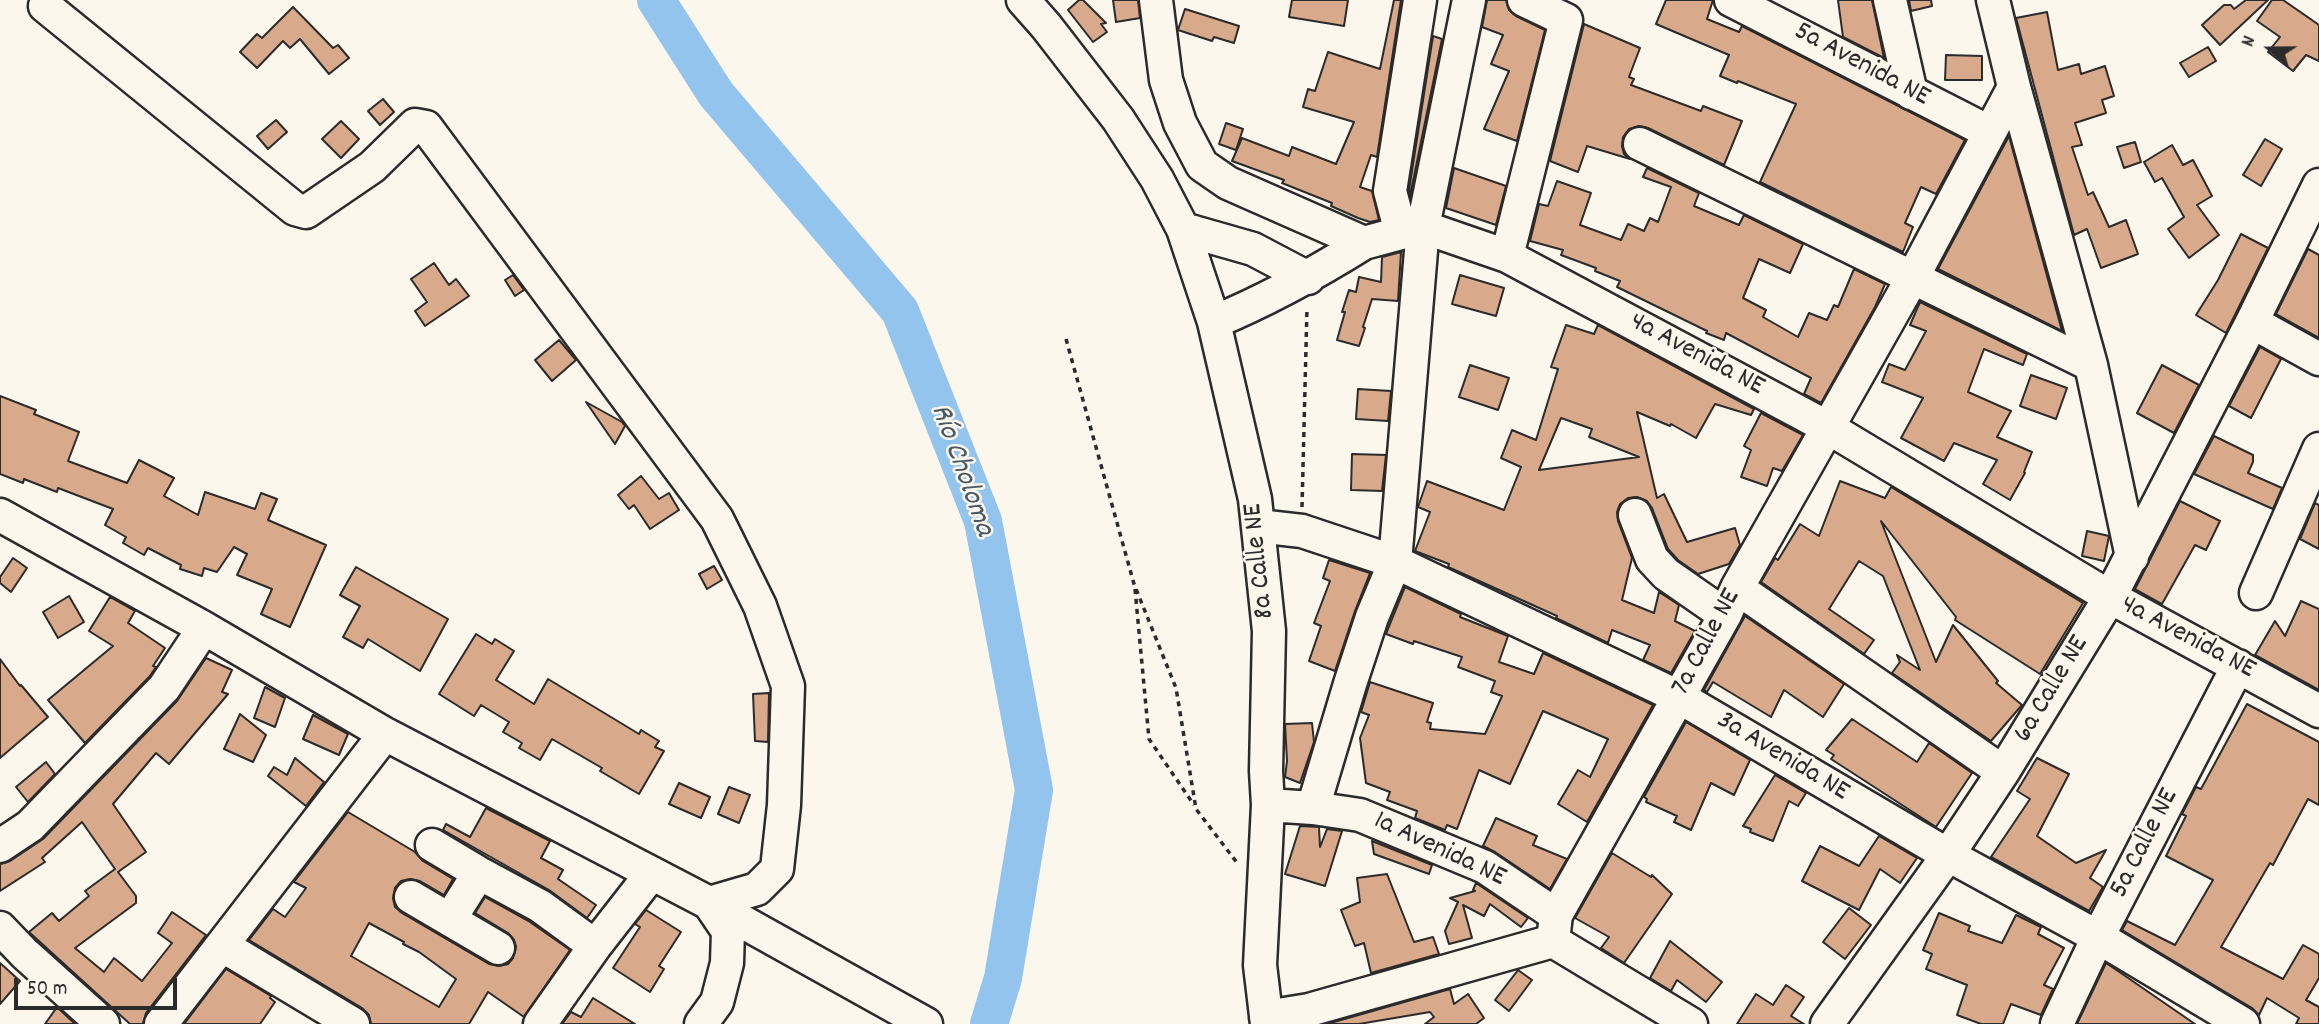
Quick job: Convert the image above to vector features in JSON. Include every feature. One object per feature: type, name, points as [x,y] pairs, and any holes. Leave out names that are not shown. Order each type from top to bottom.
[{"type":"street","name":"8a Calle NE","points":[[1023,0],[1118,119],[1157,180],[1183,229],[1214,322],[1255,499],[1269,631],[1266,771],[1268,805]]},
{"type":"street","points":[[1156,0],[1166,80],[1180,123],[1202,166],[1228,183],[1364,243]]},
{"type":"street","points":[[1412,230],[1390,191],[1420,0]]},
{"type":"street","points":[[1313,808],[1349,684],[1372,617],[1395,562],[1412,230],[1469,0]]},
{"type":"street","points":[[1507,257],[1566,20],[1524,0]]},
{"type":"street","name":"5a Avenida NE","points":[[1731,0],[1771,10],[1911,93],[1989,132]]},
{"type":"street","points":[[1890,0],[1911,93]]},
{"type":"street","points":[[1993,0],[2014,87],[2091,365],[2132,557]]},
{"type":"street","points":[[46,6],[295,209],[306,212],[372,167],[415,125],[426,127],[717,519],[760,606],[788,686],[784,805],[777,869],[757,890],[709,903]]},
{"type":"street","name":"7a Calle NE","points":[[1554,928],[1826,427],[1913,277],[2014,87]]},
{"type":"street","points":[[1640,144],[2091,365]]},
{"type":"street","name":"6a Calle NE","points":[[1827,1024],[1948,855],[2003,772],[2110,597],[2319,186]]},
{"type":"street","points":[[1183,229],[1253,249],[1308,278]]},
{"type":"street","points":[[1214,322],[1260,303],[1308,278],[1364,243],[1412,230]]},
{"type":"street","name":"4a Avenida NE","points":[[1412,230],[1507,257],[1826,427],[2110,597],[2319,711]]},
{"type":"street","points":[[2252,322],[2319,359]]},
{"type":"street","points":[[2256,593],[2319,449]]},
{"type":"street","points":[[0,515],[204,628],[385,734],[709,903],[926,1024]]},
{"type":"street","points":[[1634,515],[1652,559],[1666,574],[1731,602],[2003,772]]},
{"type":"street","name":"3a Avenida NE","points":[[1258,526],[1302,531],[1395,562],[1679,697],[1948,855],[2098,937],[2243,1024]]},
{"type":"street","points":[[0,846],[30,826],[164,688],[204,628]]},
{"type":"street","name":"5a Calle NE","points":[[2057,1024],[2098,937],[2238,666]]},
{"type":"street","points":[[161,1024],[385,734]]},
{"type":"street","points":[[1268,805],[1260,965],[1266,1021],[1311,1017],[1554,928]]},
{"type":"street","name":"1a Avenida NE","points":[[1268,805],[1360,815],[1485,867],[1554,928],[1690,1024]]},
{"type":"street","points":[[432,845],[540,906],[595,946]]},
{"type":"street","points":[[450,919],[479,873]]},
{"type":"street","points":[[540,1024],[595,946],[652,873]]},
{"type":"street","points":[[411,897],[498,948]]},
{"type":"street","points":[[701,1024],[717,1002],[727,963],[728,931],[709,903]]},
{"type":"street","points":[[0,928],[103,1024]]},
{"type":"street","points":[[223,946],[353,1024]]},
{"type":"path","points":[[1302,531],[1308,278]]},
{"type":"path","points":[[1066,340],[1134,584],[1177,688],[1196,808]]},
{"type":"path","points":[[1134,584],[1149,739],[1238,863],[1241,876]]},
{"type":"building","points":[[1079,0],[1083,0],[1106,23],[1101,24],[1107,32],[1093,42],[1068,10]]},
{"type":"building","points":[[1113,0],[1138,0],[1140,18],[1116,22]]},
{"type":"building","points":[[1292,0],[1348,0],[1344,26],[1289,17]]},
{"type":"building","points":[[1394,0],[1401,0],[1377,157],[1371,155],[1360,187],[1372,191],[1379,220],[1370,222],[1358,218],[1331,206],[1332,203],[1282,183],[1284,180],[1232,161],[1242,138],[1289,156],[1292,147],[1336,164],[1354,122],[1303,107],[1308,89],[1315,91],[1328,52],[1380,69]]},
{"type":"building","points":[[1487,0],[1506,0],[1509,10],[1516,16],[1545,30],[1517,141],[1484,129],[1509,71],[1491,64],[1503,35],[1482,27]]},
{"type":"building","points":[[1666,0],[1713,0],[1707,19],[1739,32],[1742,26],[1965,140],[1936,194],[1921,187],[1905,223],[1913,227],[1903,252],[1760,182],[1796,104],[1720,76],[1729,55],[1656,24]]},
{"type":"building","points":[[1838,0],[1872,0],[1884,58],[1843,37]]},
{"type":"building","points":[[1909,0],[1931,0],[1932,6],[1911,11]]},
{"type":"building","points":[[2246,0],[2268,0],[2220,45],[2202,25],[2224,5],[2231,5],[2234,9]]},
{"type":"building","points":[[2272,0],[2283,0],[2319,25],[2319,61],[2306,55],[2293,71],[2268,52],[2280,37],[2257,21]]},
{"type":"building","points":[[293,7],[333,48],[338,45],[349,58],[329,74],[300,39],[290,48],[283,41],[257,68],[240,52],[257,34],[262,38]]},
{"type":"building","points":[[1185,9],[1239,26],[1234,43],[1214,37],[1212,41],[1178,30]]},
{"type":"building","points":[[2047,12],[2058,70],[2079,64],[2081,74],[2105,66],[2114,96],[2102,100],[2106,113],[2075,123],[2082,145],[2072,147],[2088,195],[2093,192],[2109,227],[2126,220],[2138,254],[2101,268],[2087,229],[2074,235],[2016,18]]},
{"type":"building","points":[[1584,24],[1640,48],[1629,77],[1634,79],[1631,85],[1701,111],[1703,106],[1742,121],[1724,165],[1639,126],[1629,129],[1623,137],[1624,154],[1630,159],[1587,146],[1578,172],[1550,161]]},
{"type":"building","points":[[1433,36],[1442,39],[1410,196],[1409,190]]},
{"type":"building","points":[[2208,47],[2216,61],[2189,77],[2180,63]]},
{"type":"building","points":[[1946,55],[1982,56],[1982,80],[1945,80]]},
{"type":"building","points":[[383,99],[394,112],[380,125],[368,111]]},
{"type":"building","points":[[276,120],[287,132],[268,149],[257,136]]},
{"type":"building","points":[[341,121],[359,139],[341,158],[322,139]]},
{"type":"building","points":[[1226,123],[1243,129],[1236,150],[1219,144]]},
{"type":"building","points":[[2009,136],[2062,331],[1938,269]]},
{"type":"building","points":[[2265,139],[2282,149],[2261,186],[2243,175]]},
{"type":"building","points":[[2135,142],[2141,162],[2124,168],[2117,147]]},
{"type":"building","points":[[2172,145],[2183,165],[2193,160],[2212,196],[2197,205],[2219,235],[2189,258],[2168,229],[2184,217],[2162,178],[2155,182],[2144,162]]},
{"type":"building","points":[[1454,168],[1506,186],[1496,225],[1446,208]]},
{"type":"building","points":[[1647,168],[1699,193],[1694,206],[1739,225],[1744,215],[1803,244],[1790,273],[1759,259],[1743,298],[1766,310],[1763,317],[1798,337],[1809,313],[1827,320],[1834,305],[1838,307],[1854,269],[1885,284],[1821,403],[1804,394],[1811,378],[1726,333],[1724,340],[1706,333],[1707,331],[1617,287],[1620,281],[1595,271],[1596,268],[1561,255],[1563,250],[1530,241],[1539,204],[1548,206],[1557,181],[1591,193],[1580,225],[1621,240],[1628,224],[1644,231],[1650,218],[1658,222],[1671,187],[1643,177]]},
{"type":"building","points":[[2241,234],[2268,248],[2226,333],[2196,315],[2218,280]]},
{"type":"building","points":[[2308,249],[2319,255],[2319,338],[2276,314]]},
{"type":"building","points":[[1401,252],[1398,301],[1372,299],[1359,346],[1337,340],[1349,290],[1356,292],[1359,277],[1381,282],[1382,257]]},
{"type":"building","points":[[434,263],[449,285],[456,279],[469,296],[425,326],[415,311],[427,302],[411,279]]},
{"type":"building","points":[[513,275],[524,290],[515,296],[505,280]]},
{"type":"building","points":[[1460,275],[1504,288],[1496,316],[1452,304]]},
{"type":"building","points":[[1920,302],[2027,354],[2023,365],[1984,349],[1968,392],[2011,411],[1997,437],[2032,452],[2025,473],[2010,500],[1983,484],[1997,460],[1954,443],[1944,461],[1901,438],[1923,398],[1882,382],[1889,364],[1905,370],[1926,331],[1910,325]]},
{"type":"building","points":[[1566,325],[1594,334],[1598,325],[1754,409],[1751,415],[1715,404],[1696,438],[1671,424],[1670,426],[1637,412],[1657,498],[1664,494],[1687,542],[1735,528],[1740,545],[1729,564],[1698,574],[1668,549],[1647,501],[1637,497],[1628,498],[1620,504],[1618,521],[1632,558],[1622,600],[1654,613],[1659,592],[1679,605],[1675,621],[1695,631],[1671,673],[1643,660],[1650,645],[1612,630],[1608,643],[1556,618],[1557,616],[1448,567],[1449,564],[1415,551],[1430,512],[1418,507],[1427,481],[1504,510],[1521,467],[1501,458],[1512,430],[1536,440],[1558,369],[1551,367]],"holes":[[[1561,418],[1592,429],[1589,437],[1639,457],[1539,470]]]},
{"type":"building","points":[[559,340],[576,360],[552,381],[535,360]]},
{"type":"building","points":[[2260,347],[2281,359],[2251,418],[2229,406]]},
{"type":"building","points":[[1470,365],[1509,378],[1498,410],[1459,397]]},
{"type":"building","points":[[2162,365],[2199,385],[2174,433],[2137,413]]},
{"type":"building","points":[[2031,375],[2067,388],[2056,419],[2020,406]]},
{"type":"building","points":[[1358,389],[1391,391],[1388,421],[1356,419]]},
{"type":"building","points":[[0,396],[36,410],[34,414],[79,432],[68,461],[127,483],[139,460],[174,478],[164,496],[198,515],[205,492],[255,509],[261,493],[277,499],[268,520],[326,545],[290,627],[261,614],[272,589],[237,575],[247,554],[234,547],[217,572],[204,568],[202,576],[180,569],[181,565],[148,548],[144,555],[123,543],[126,537],[105,525],[113,509],[58,488],[57,492],[24,479],[23,483],[0,474]]},
{"type":"building","points":[[586,402],[625,426],[615,444]]},
{"type":"building","points":[[1761,413],[1803,435],[1782,471],[1773,468],[1767,486],[1741,477],[1751,450],[1744,446]]},
{"type":"building","points":[[2214,436],[2253,455],[2248,473],[2282,488],[2273,509],[2194,474]]},
{"type":"building","points":[[1352,454],[1386,455],[1382,491],[1351,490]]},
{"type":"building","points":[[641,476],[659,499],[669,493],[679,510],[650,529],[634,505],[629,509],[618,495]]},
{"type":"building","points":[[1840,481],[1885,498],[1891,487],[2083,603],[2040,674],[1955,620],[1956,617],[1881,521],[1936,662],[1953,625],[1998,681],[1996,683],[2022,705],[1991,741],[1892,673],[1900,662],[1897,655],[1920,670],[1883,576],[1859,561],[1829,609],[1874,640],[1864,654],[1761,582],[1800,524],[1819,536]]},
{"type":"building","points":[[2180,501],[2220,521],[2206,550],[2195,545],[2162,604],[2135,589]]},
{"type":"building","points":[[2315,503],[2319,505],[2319,549],[2300,539]]},
{"type":"building","points":[[2087,531],[2109,536],[2104,561],[2082,556]]},
{"type":"building","points":[[13,558],[27,568],[11,592],[0,583],[0,577]]},
{"type":"building","points":[[1329,560],[1370,573],[1335,671],[1309,661],[1321,626],[1314,623],[1330,581],[1323,578]]},
{"type":"building","points":[[714,566],[722,580],[707,589],[699,574]]},
{"type":"building","points":[[356,567],[448,619],[420,671],[368,639],[363,648],[343,637],[360,606],[340,595]]},
{"type":"building","points":[[1405,587],[1461,614],[1460,617],[1508,636],[1499,662],[1534,674],[1543,653],[1653,705],[1587,822],[1558,804],[1578,770],[1590,777],[1608,739],[1543,711],[1510,784],[1479,770],[1457,829],[1447,825],[1445,830],[1415,818],[1417,811],[1387,800],[1390,792],[1366,783],[1360,738],[1369,715],[1361,712],[1370,682],[1433,703],[1427,722],[1431,723],[1430,729],[1485,734],[1502,696],[1491,692],[1495,681],[1458,667],[1462,657],[1386,634]]},
{"type":"building","points":[[69,596],[84,622],[58,638],[43,612]]},
{"type":"building","points":[[110,597],[135,611],[128,623],[165,648],[150,676],[85,743],[48,700],[113,646],[89,631]]},
{"type":"building","points":[[2301,601],[2319,609],[2319,690],[2255,655],[2275,621],[2285,636]]},
{"type":"building","points":[[1745,616],[1844,684],[1823,717],[1784,690],[1771,717],[1713,682],[1707,692],[1704,690]]},
{"type":"building","points":[[476,634],[492,644],[495,639],[514,651],[496,680],[534,704],[548,679],[639,734],[641,730],[659,741],[655,747],[664,751],[639,794],[600,771],[602,768],[552,739],[540,760],[519,748],[522,743],[503,732],[509,722],[481,705],[474,716],[439,694]]},
{"type":"building","points":[[206,658],[232,670],[222,692],[228,694],[169,764],[156,753],[113,804],[146,852],[118,872],[136,896],[136,903],[75,948],[104,972],[114,958],[142,981],[172,943],[158,933],[172,912],[206,935],[146,1013],[143,1024],[130,1024],[29,932],[52,913],[59,921],[89,896],[85,891],[115,869],[82,822],[42,858],[45,862],[0,891],[0,864],[10,861],[43,839],[177,701]]},
{"type":"building","points":[[0,659],[48,717],[0,758]]},
{"type":"building","points":[[265,687],[285,698],[275,727],[254,718]]},
{"type":"building","points":[[769,693],[768,742],[755,741],[753,694]]},
{"type":"building","points":[[2247,704],[2319,742],[2319,805],[2308,799],[2273,865],[2270,863],[2221,947],[2283,979],[2303,945],[2319,954],[2319,978],[2306,1000],[2319,1007],[2319,1024],[2296,1024],[2299,1018],[2267,998],[2259,1015],[2252,1008],[2122,930],[2127,921],[2175,945],[2213,880],[2166,856],[2186,816],[2182,814],[2196,787],[2201,789]]},
{"type":"building","points":[[240,714],[266,735],[253,762],[224,749]]},
{"type":"building","points":[[313,715],[348,734],[339,755],[303,739]]},
{"type":"building","points":[[1852,719],[1917,762],[1929,743],[1972,773],[1936,827],[1831,759],[1834,755],[1826,750]]},
{"type":"building","points":[[1686,722],[1750,760],[1734,795],[1711,783],[1691,830],[1674,822],[1677,816],[1646,802],[1644,797]]},
{"type":"building","points":[[1312,723],[1314,742],[1300,783],[1285,777],[1285,724]]},
{"type":"building","points":[[295,758],[324,782],[306,806],[268,776],[274,767],[287,775]]},
{"type":"building","points":[[2037,758],[2069,774],[2037,836],[2076,863],[2106,850],[2090,878],[2103,887],[2089,911],[1991,857],[2030,799],[2017,791]]},
{"type":"building","points":[[46,762],[55,774],[28,802],[16,787]]},
{"type":"building","points":[[1775,775],[1806,793],[1798,806],[1789,801],[1773,841],[1750,832],[1751,829],[1743,826]]},
{"type":"building","points":[[679,783],[710,797],[701,818],[669,804]]},
{"type":"building","points":[[729,787],[750,795],[739,823],[718,814]]},
{"type":"building","points":[[486,808],[550,841],[541,858],[563,870],[558,879],[596,905],[587,918],[549,890],[443,830],[446,824],[470,837]]},
{"type":"building","points":[[348,812],[415,852],[423,861],[453,879],[444,895],[420,881],[401,881],[395,888],[393,898],[395,907],[402,913],[489,964],[508,964],[516,947],[514,940],[508,933],[475,913],[485,897],[530,922],[570,950],[524,1017],[488,992],[469,1024],[371,1024],[369,1015],[362,1008],[249,940],[273,909],[285,917],[306,888],[294,882]],"holes":[[[369,923],[404,942],[403,944],[419,952],[456,979],[439,1007],[351,956]]]},
{"type":"building","points":[[1496,818],[1537,836],[1533,845],[1567,859],[1550,889],[1483,846]]},
{"type":"building","points":[[1300,826],[1319,827],[1320,847],[1327,829],[1342,831],[1325,886],[1285,874]]},
{"type":"building","points":[[1879,836],[1917,858],[1900,883],[1880,869],[1859,910],[1802,881],[1820,846],[1859,866]]},
{"type":"building","points":[[1372,841],[1432,865],[1429,874],[1374,854]]},
{"type":"building","points":[[1612,853],[1651,877],[1652,875],[1672,894],[1624,963],[1601,948],[1609,937],[1575,918]]},
{"type":"building","points":[[1387,874],[1414,942],[1433,937],[1439,954],[1371,973],[1364,943],[1355,946],[1341,910],[1360,902],[1357,878]]},
{"type":"building","points":[[1476,883],[1528,918],[1521,927],[1490,904],[1484,916],[1463,905],[1472,938],[1449,944],[1445,931],[1458,902],[1450,898],[1475,891],[1473,890]]},
{"type":"building","points":[[1849,908],[1871,925],[1845,959],[1823,942]]},
{"type":"building","points":[[646,910],[681,932],[659,966],[664,969],[650,992],[613,968],[640,927],[635,924]]},
{"type":"building","points":[[1939,913],[1970,926],[1968,931],[2002,943],[2016,915],[2041,927],[2038,934],[2064,948],[2044,985],[2053,989],[2041,1015],[2011,1004],[2003,1024],[1981,1024],[1957,1015],[1967,985],[1926,969],[1932,954],[1923,950]]},
{"type":"building","points":[[1670,941],[1722,982],[1706,1002],[1677,980],[1671,991],[1650,978]]},
{"type":"building","points":[[0,963],[20,981],[0,1004]]},
{"type":"building","points":[[2106,963],[2118,971],[2195,1024],[2077,1024]]},
{"type":"building","points":[[226,969],[271,996],[275,1002],[260,1024],[184,1024]]},
{"type":"building","points":[[1518,970],[1532,980],[1509,1011],[1495,1000]]},
{"type":"building","points":[[1786,985],[1804,997],[1791,1016],[1804,1024],[1737,1024],[1756,994],[1773,1005]]},
{"type":"building","points":[[1450,989],[1454,1004],[1468,994],[1484,1018],[1476,1024],[1425,1024],[1434,1017],[1430,1012],[1359,1024],[1327,1024]]},
{"type":"building","points":[[593,998],[635,1024],[562,1024],[571,1012],[581,1017]]},
{"type":"building","points":[[57,1007],[75,1024],[45,1024]]},
{"type":"waterway","name":"Río Choloma","points":[[656,0],[716,94],[900,311],[983,521],[1034,790],[1003,978],[989,1024]]}]
